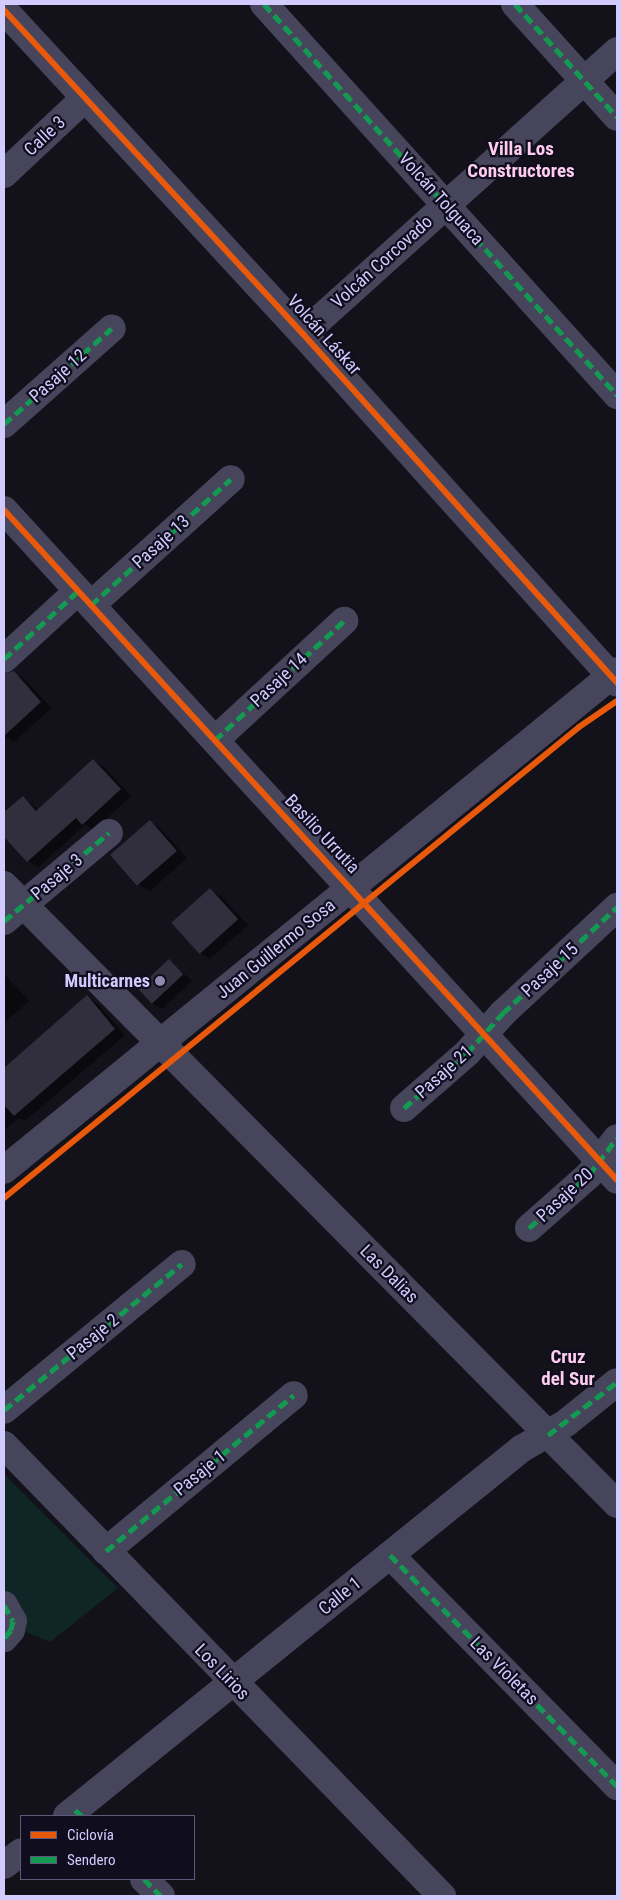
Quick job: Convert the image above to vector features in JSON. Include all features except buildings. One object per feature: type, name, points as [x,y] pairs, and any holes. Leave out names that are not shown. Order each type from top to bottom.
[{"type":"street","name":"Volcán Tolguaca","points":[[264,4],[617,395]]},
{"type":"street","points":[[515,4],[617,116]]},
{"type":"street","name":"Volcán Láskar","points":[[4,10],[615,676]]},
{"type":"street","name":"Volcán Corcovado","points":[[303,334],[617,51]]},
{"type":"street","name":"Calle 3","points":[[4,174],[85,98]]},
{"type":"street","name":"Pasaje 12","points":[[4,424],[112,328]]},
{"type":"street","name":"Pasaje 13","points":[[4,659],[85,598],[231,479]]},
{"type":"street","name":"Basilio Urrutia","points":[[4,510],[609,1170]]},
{"type":"street","name":"Pasaje 14","points":[[215,740],[344,620]]},
{"type":"street","name":"Juan Guillermo Sosa","points":[[4,1170],[615,676]]},
{"type":"street","name":"Pasaje 3","points":[[14,913],[109,833]]},
{"type":"street","name":"Las Dalias","points":[[4,885],[14,913],[161,1043],[617,1504]]},
{"type":"street","name":"Pasaje 15","points":[[484,1034],[617,908]]},
{"type":"street","name":"Pasaje 21","points":[[404,1108],[484,1034]]},
{"type":"street","name":"Pasaje 20","points":[[529,1228],[589,1175],[609,1170],[617,1138]]},
{"type":"street","name":"Pasaje 2","points":[[4,1410],[182,1264]]},
{"type":"street","name":"Calle 1","points":[[75,1814],[232,1683],[521,1450],[548,1435],[617,1382]]},
{"type":"street","name":"Pasaje 1","points":[[106,1551],[294,1396]]},
{"type":"street","name":"Los Lirios","points":[[4,1445],[232,1683],[442,1896]]},
{"type":"street","name":"Las Violetas","points":[[390,1556],[617,1786]]},
{"type":"street","points":[[4,1604],[13,1621],[11,1630],[4,1638]]},
{"type":"street","points":[[4,1865],[20,1853]]},
{"type":"street","points":[[145,1880],[161,1896]]},
{"type":"green space","points":[[4,1474],[118,1588],[50,1642],[4,1623]]},
{"type":"marked path","points":[[264,4],[617,395]]},
{"type":"marked path","points":[[515,4],[617,117]]},
{"type":"marked path","points":[[4,424],[112,328]]},
{"type":"marked path","points":[[91,605],[231,479]]},
{"type":"marked path","points":[[4,659],[78,591]]},
{"type":"marked path","points":[[215,740],[344,621]]},
{"type":"marked path","points":[[4,921],[109,833]]},
{"type":"marked path","points":[[404,1108],[467,1053],[503,1013],[617,907]]},
{"type":"marked path","points":[[529,1228],[589,1175],[617,1138]]},
{"type":"marked path","points":[[4,1410],[182,1264]]},
{"type":"marked path","points":[[548,1435],[617,1382]]},
{"type":"marked path","points":[[106,1551],[294,1395]]},
{"type":"marked path","points":[[390,1555],[617,1786]]},
{"type":"marked path","points":[[4,1605],[13,1621],[11,1630],[4,1638]]},
{"type":"marked path","points":[[75,1810],[81,1815]]},
{"type":"marked path","points":[[145,1880],[161,1896]]},
{"type":"cycle path","points":[[4,10],[303,334],[617,683]]},
{"type":"cycle path","points":[[4,510],[617,1180]]},
{"type":"cycle path","points":[[4,1198],[579,727],[617,701]]},
{"type":"place","name":"Multicarnes","points":[[160,981]]},
{"type":"district","name":"Villa Los Constructores","points":[[521,160]]},
{"type":"district","name":"Cruz del Sur","points":[[568,1368]]}]
